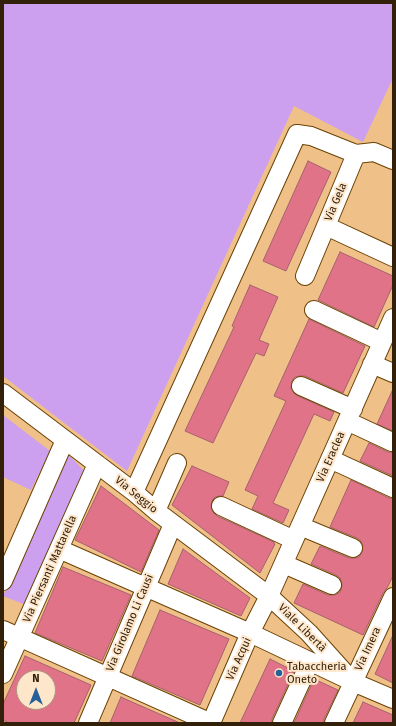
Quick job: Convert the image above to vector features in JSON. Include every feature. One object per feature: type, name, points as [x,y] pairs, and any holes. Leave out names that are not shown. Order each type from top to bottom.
[{"type":"street","points":[[134,492],[297,134],[312,136],[356,154],[374,152],[393,160]]},
{"type":"street","name":"Via Gela","points":[[356,154],[326,226],[393,257]]},
{"type":"street","points":[[305,276],[326,226]]},
{"type":"street","points":[[314,310],[382,342]]},
{"type":"street","name":"Via Eraclea","points":[[269,596],[393,318]]},
{"type":"street","points":[[372,364],[393,373]]},
{"type":"street","points":[[301,386],[392,442]]},
{"type":"street","name":"Via Seggio","points":[[3,393],[269,596]]},
{"type":"street","points":[[5,570],[65,440]]},
{"type":"street","points":[[330,459],[393,488]]},
{"type":"street","points":[[156,510],[177,463]]},
{"type":"street","name":"Via Piersanti Mattarella","points":[[3,674],[97,464]]},
{"type":"street","points":[[221,506],[297,533],[353,548]]},
{"type":"street","name":"Via Girolamo Li Causi","points":[[88,723],[173,524]]},
{"type":"street","points":[[59,549],[250,633],[353,682]]},
{"type":"street","points":[[284,564],[332,585]]},
{"type":"street","name":"Via Acqui","points":[[211,723],[250,633],[269,596]]},
{"type":"street","name":"Viale Libertà","points":[[269,596],[309,633],[353,682],[393,698]]},
{"type":"street","name":"Via Imera","points":[[334,723],[393,597]]},
{"type":"street","points":[[3,630],[211,723]]},
{"type":"street","points":[[282,723],[310,662]]},
{"type":"shaded area","points":[[3,3],[393,3],[393,78],[363,142],[294,106],[127,471],[3,376]]},
{"type":"shaded area","points":[[3,415],[50,451],[31,490],[3,477]]},
{"type":"shaded area","points":[[67,453],[87,474],[26,605],[3,596]]},
{"type":"building","points":[[308,161],[331,172],[286,271],[263,261]]},
{"type":"building","points":[[340,252],[393,276],[393,285],[374,327],[318,300]]},
{"type":"building","points":[[250,285],[278,297],[259,340],[269,344],[264,356],[256,353],[213,443],[185,431],[234,327],[232,326]]},
{"type":"building","points":[[309,319],[365,346],[343,393],[305,376],[295,377],[292,381],[291,388],[296,395],[334,412],[330,421],[314,414],[273,503],[289,510],[283,523],[252,509],[258,496],[245,490],[286,401],[274,396]]},
{"type":"building","points":[[393,389],[393,431],[377,424]]},
{"type":"building","points":[[369,443],[388,452],[393,452],[393,476],[360,461]]},
{"type":"building","points":[[192,466],[229,482],[223,496],[215,497],[212,501],[211,507],[217,516],[274,542],[275,544],[260,573],[172,505]]},
{"type":"building","points":[[351,480],[389,498],[393,498],[393,576],[383,593],[363,635],[294,603],[303,584],[328,595],[334,595],[339,593],[341,590],[342,584],[340,578],[311,564],[320,546],[349,558],[359,557],[362,552],[363,546],[361,541],[330,527]]},
{"type":"building","points":[[101,486],[159,530],[141,572],[75,540]]},
{"type":"building","points":[[183,549],[250,598],[241,616],[168,584]]},
{"type":"building","points":[[63,567],[131,595],[102,661],[35,633]]},
{"type":"building","points":[[160,610],[229,639],[200,705],[132,676]]},
{"type":"building","points":[[393,635],[393,683],[375,674]]},
{"type":"building","points":[[25,656],[91,685],[74,723],[9,723],[3,720],[3,704],[16,676],[16,710],[56,710],[56,670],[19,670]]},
{"type":"building","points":[[270,659],[294,671],[272,719],[272,723],[240,723]]},
{"type":"building","points":[[314,679],[338,690],[324,719],[324,723],[294,723]]},
{"type":"building","points":[[121,697],[123,698],[180,723],[110,723]]},
{"type":"building","points":[[363,702],[393,715],[393,723],[353,723]]},
{"type":"place","name":"Tabaccheria Oneto","points":[[279,673]]}]
